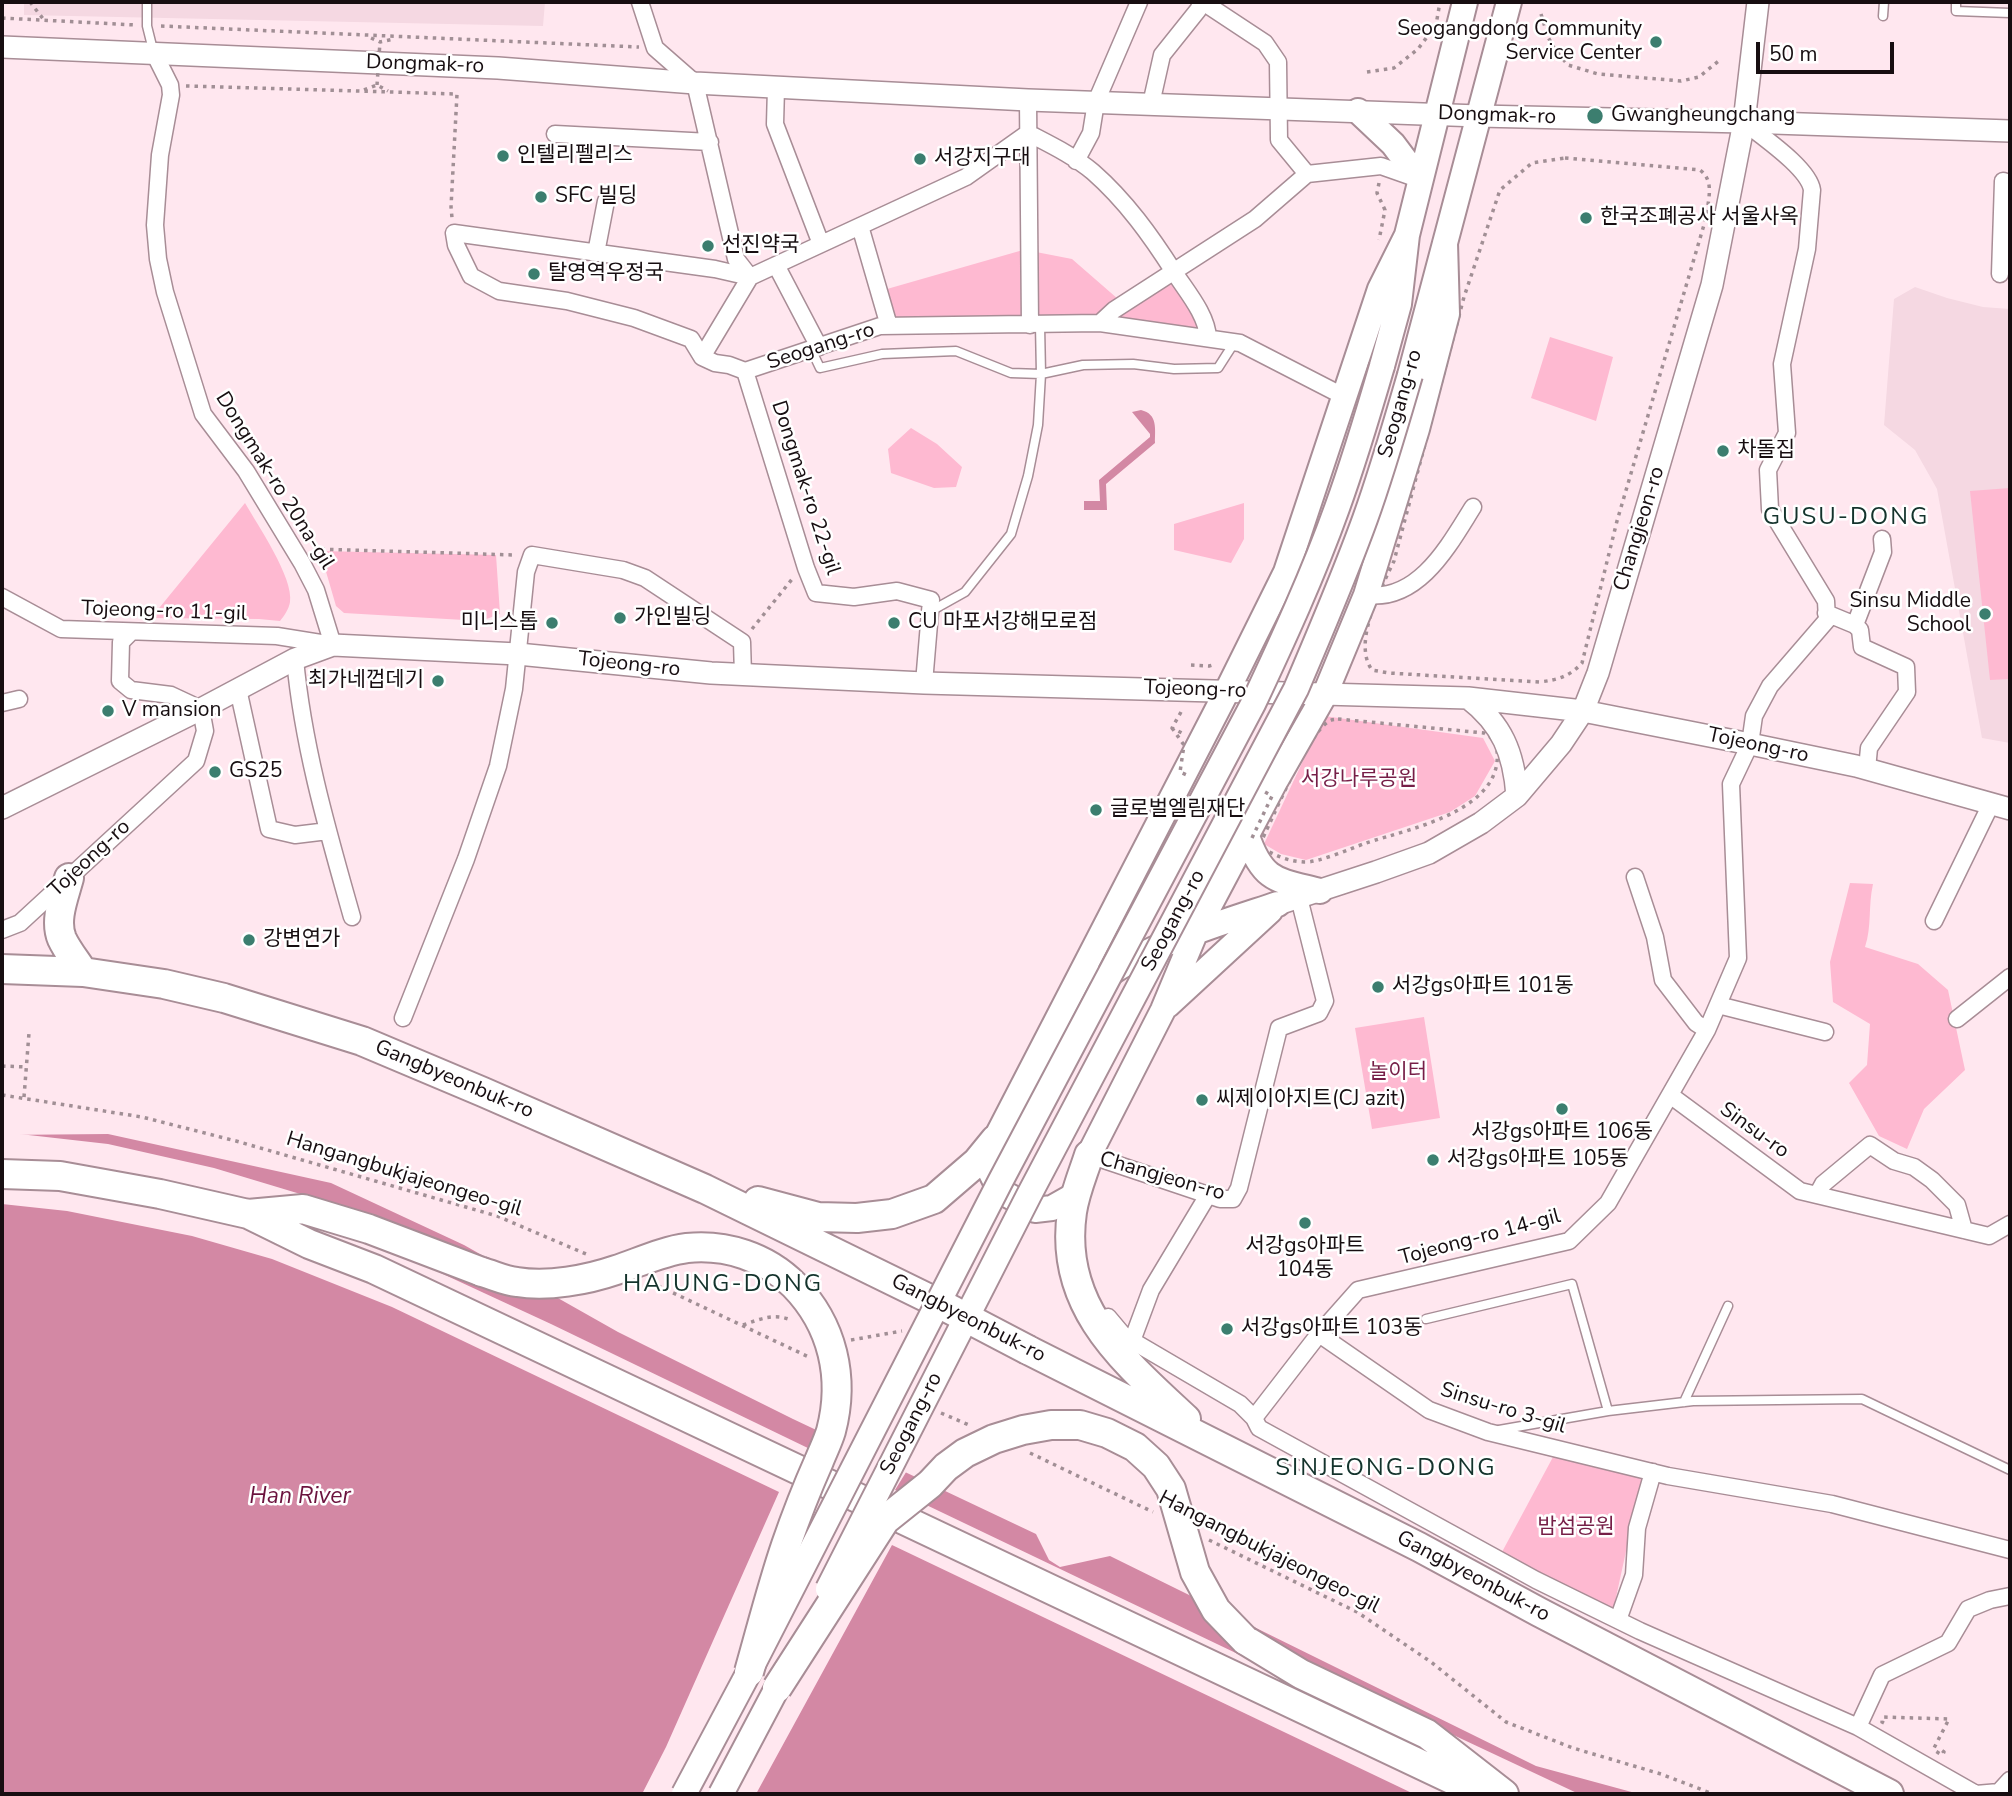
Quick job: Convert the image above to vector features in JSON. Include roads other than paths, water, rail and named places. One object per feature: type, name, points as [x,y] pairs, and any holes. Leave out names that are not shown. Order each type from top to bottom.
[{"type":"highway","points":[[69,878],[61,906],[60,927],[62,938],[83,972]]},
{"type":"highway","name":"Gangbyeonbuk-ro","points":[[2,969],[83,972],[164,984],[223,998],[362,1041],[483,1091],[705,1189],[944,1306],[1419,1547],[1889,1794]]},
{"type":"highway","points":[[705,1189],[818,1217],[857,1218],[892,1214],[934,1199],[977,1161],[995,1140]]},
{"type":"highway","points":[[1089,1155],[1076,1195],[1070,1240],[1073,1272],[1083,1302],[1102,1334],[1129,1366],[1208,1440]]},
{"type":"highway","points":[[2,1174],[60,1176],[160,1194],[248,1214],[309,1244],[374,1269],[1483,1794]]},
{"type":"highway","points":[[248,1214],[303,1209],[369,1229],[482,1272],[517,1282],[577,1280],[687,1248],[719,1249],[753,1256],[781,1271],[801,1292],[818,1317],[831,1344],[837,1373],[837,1401],[831,1434],[786,1545],[749,1672]]},
{"type":"highway","points":[[777,1688],[885,1520],[930,1484],[946,1467],[965,1453],[994,1439],[1051,1425],[1080,1425],[1107,1433],[1135,1447],[1156,1466],[1171,1489],[1195,1572],[1216,1609],[1245,1640],[1301,1674],[1427,1734],[1504,1794]]},
{"type":"main road","name":"Seogang-ro","points":[[684,1794],[1000,1182],[1259,692],[1310,579],[1359,443],[1399,304],[1407,235],[1465,2]]},
{"type":"main road","name":"Seogang-ro","points":[[721,1794],[1030,1195],[1296,689],[1332,606],[1386,456],[1509,2]]},
{"type":"main road","name":"Changjeon-ro","points":[[1299,898],[1429,853],[1481,823],[1517,796],[1561,744],[1583,711],[1598,673],[1712,285],[1744,122],[1758,2]]},
{"type":"main road","name":"Dongmak-ro","points":[[2,47],[498,68],[776,88],[1028,100],[2010,131]]},
{"type":"main road","points":[[1358,111],[1393,144],[1420,180]]},
{"type":"main road","points":[[1076,1195],[1052,1208],[1035,1210],[1000,1192],[989,1170],[995,1140],[1286,572],[1380,289],[1407,235]]},
{"type":"main road","points":[[1089,1155],[1163,1010],[1196,931],[1325,694],[1371,596],[1447,314],[1445,243]]},
{"type":"main road","name":"Tojeong-ro","points":[[2,808],[295,659],[333,645],[518,654],[743,675],[923,683],[1468,698],[1583,711],[1750,744],[1867,769],[2001,807]]},
{"type":"main road","points":[[1468,698],[1495,723],[1506,742],[1516,775],[1517,796]]},
{"type":"main road","points":[[1249,837],[1258,862],[1266,872],[1281,880],[1299,898]]},
{"type":"main road","points":[[1063,1008],[1119,967],[1196,931],[1299,898]]},
{"type":"main road","points":[[1163,1010],[1299,898]]},
{"type":"street","points":[[640,2],[655,48],[695,83],[736,259],[750,277]]},
{"type":"street","points":[[1076,161],[1091,132],[1096,102],[1139,2]]},
{"type":"street","points":[[1151,104],[1162,55],[1203,2],[1265,43],[1278,62],[1279,140],[1307,174]]},
{"type":"street","name":"Dongmak-ro 20na-gil","points":[[154,53],[170,85],[171,95],[160,155],[155,225],[165,292],[203,414],[246,471],[293,548],[316,590],[333,645]]},
{"type":"street","points":[[776,88],[775,124],[821,244]]},
{"type":"street","points":[[1028,100],[1035,325]]},
{"type":"street","points":[[1744,122],[1792,160],[1811,183],[1807,249],[1782,364],[1787,432],[1768,470],[1770,509],[1826,601],[1826,613],[1855,625],[1860,630],[1862,647],[1906,667],[1907,692],[1870,748],[1867,769]]},
{"type":"street","points":[[555,134],[710,142]]},
{"type":"street","points":[[1028,134],[1093,172],[1139,220],[1187,291],[1208,328],[1208,338]]},
{"type":"street","points":[[702,357],[750,277],[966,177],[1028,134]]},
{"type":"street","points":[[1100,323],[1114,310],[1255,219],[1307,174],[1381,166],[1420,180]]},
{"type":"street","points":[[2000,274],[2007,182]]},
{"type":"street","points":[[596,253],[606,201]]},
{"type":"street","points":[[860,226],[890,326]]},
{"type":"street","points":[[745,371],[702,357],[691,339],[634,318],[567,301],[499,291],[471,276],[456,245],[454,233],[715,269],[750,277]]},
{"type":"street","points":[[776,265],[815,348]]},
{"type":"street","name":"Seogang-ro","points":[[745,371],[880,326],[1100,323],[1240,343],[1345,397]]},
{"type":"street","name":"Dongmak-ro 22-gil","points":[[745,371],[816,593],[854,597],[897,591],[931,600],[930,612]]},
{"type":"street","points":[[1371,596],[1396,593],[1418,579],[1442,556],[1473,507]]},
{"type":"street","points":[[1855,625],[1883,552],[1882,539]]},
{"type":"street","points":[[403,1017],[466,859],[498,765],[513,689],[526,572],[532,555],[623,570],[645,578],[742,642],[743,675]]},
{"type":"street","name":"Tojeong-ro 11-gil","points":[[2,597],[61,629],[277,636],[333,645]]},
{"type":"street","points":[[923,683],[930,612]]},
{"type":"street","name":"Tojeong-ro 14-gil","points":[[1254,1418],[1319,1334],[1358,1290],[1569,1241],[1608,1203],[1707,1030],[1738,958],[1731,784],[1750,744],[1754,716],[1770,686],[1827,620],[1826,613]]},
{"type":"street","points":[[131,632],[121,642],[120,681],[131,690],[171,695],[201,709]]},
{"type":"street","points":[[295,659],[299,704],[328,831],[352,917]]},
{"type":"street","points":[[238,689],[269,828],[295,835],[328,831]]},
{"type":"street","points":[[2,703],[19,699]]},
{"type":"street","name":"Tojeong-ro","points":[[2,930],[20,923],[195,761],[205,731],[201,709]]},
{"type":"street","name":"Tojeong-ro","points":[[1934,920],[2001,807]]},
{"type":"street","points":[[1634,877],[1656,937],[1663,981],[1696,1023],[1707,1030]]},
{"type":"street","name":"Changjeon-ro","points":[[1089,1155],[1220,1199],[1233,1199],[1239,1188],[1279,1028],[1319,1013],[1325,1001],[1299,898]]},
{"type":"street","points":[[1957,1019],[2010,977]]},
{"type":"street","points":[[1718,1005],[1825,1032]]},
{"type":"street","name":"Sinsu-ro","points":[[1670,1095],[1800,1191],[1989,1236],[2007,1232]]},
{"type":"street","points":[[1817,1195],[1824,1184],[1870,1145],[1894,1161],[1914,1167],[1932,1180],[1957,1205],[1964,1230]]},
{"type":"street","points":[[1132,1341],[1151,1290],[1208,1195]]},
{"type":"street","points":[[1070,1240],[1085,1265],[1090,1288],[1100,1307],[1124,1336],[1240,1404],[1254,1418],[1259,1428],[1536,1580],[1618,1620],[1858,1727],[1976,1794],[2004,1786]]},
{"type":"street","name":"Sinsu-ro 3-gil","points":[[1319,1334],[1429,1410],[1488,1432],[1653,1472],[1832,1504],[2010,1550]]},
{"type":"street","points":[[1618,1620],[1634,1575],[1637,1528],[1653,1472]]},
{"type":"street","points":[[1858,1727],[1882,1675],[1948,1643],[1968,1609],[2010,1596]]},
{"type":"lane","points":[[147,2],[147,26],[154,53]]},
{"type":"lane","points":[[1883,16],[1884,2]]},
{"type":"lane","points":[[1956,2],[1956,11],[2010,13]]},
{"type":"lane","points":[[930,612],[965,592],[1012,534],[1028,476],[1038,425],[1041,374],[1035,325]]},
{"type":"lane","points":[[815,348],[820,368],[882,354],[956,351],[1012,373],[1041,374],[1083,365],[1133,364],[1174,369],[1218,368],[1234,343]]},
{"type":"lane","points":[[1426,1319],[1572,1284],[1608,1411]]},
{"type":"lane","points":[[1684,1402],[1728,1306]]},
{"type":"lane","points":[[1488,1432],[1608,1411],[1684,1402],[1862,1399],[2010,1469]]},
{"type":"water","points":[[1141,410],[1153,419],[1155,443],[1106,484],[1107,510],[1084,510],[1084,501],[1100,501],[1099,480],[1150,437],[1132,412]]},
{"type":"water","name":"Han River","points":[[108,1134],[331,1183],[464,1245],[618,1332],[793,1419],[1036,1534],[1049,1560],[1060,1567],[1110,1556],[1536,1766],[1639,1794],[2,1794],[2,1135]]},
{"type":"place","name":"Seogangdong Community Service Center","points":[[1656,42]]},
{"type":"place","name":"Gwangheungchang","points":[[1595,116]]},
{"type":"place","name":"인텔리펠리스","points":[[503,156]]},
{"type":"place","name":"서강지구대","points":[[920,159]]},
{"type":"place","name":"SFC 빌딩","points":[[541,197]]},
{"type":"place","name":"한국조폐공사 서울사옥","points":[[1586,218]]},
{"type":"place","name":"선진약국","points":[[708,246]]},
{"type":"place","name":"탈영역우정국","points":[[534,274]]},
{"type":"place","name":"차돌집","points":[[1723,451]]},
{"type":"place","name":"Sinsu Middle School","points":[[1985,614]]},
{"type":"place","name":"가인빌딩","points":[[620,618]]},
{"type":"place","name":"미니스톱","points":[[552,623]]},
{"type":"place","name":"CU 마포서강해모로점","points":[[894,623]]},
{"type":"place","name":"최가네껍데기","points":[[438,681]]},
{"type":"place","name":"V mansion","points":[[108,711]]},
{"type":"place","name":"GS25","points":[[215,772]]},
{"type":"place","name":"글로벌엘림재단","points":[[1096,810]]},
{"type":"place","name":"강변연가","points":[[249,940]]},
{"type":"place","name":"서강gs아파트 101동","points":[[1378,987]]},
{"type":"place","name":"씨제이아지트(CJ azit)","points":[[1202,1100]]},
{"type":"place","name":"서강gs아파트 106동","points":[[1562,1109]]},
{"type":"place","name":"서강gs아파트 105동","points":[[1433,1160]]},
{"type":"place","name":"서강gs아파트 104동","points":[[1305,1223]]},
{"type":"place","name":"서강gs아파트 103동","points":[[1227,1329]]},
{"type":"district","name":"GUSU-DONG","points":[[1846,518]]},
{"type":"district","name":"HAJUNG-DONG","points":[[723,1285]]},
{"type":"district","name":"SINJEONG-DONG","points":[[1386,1469]]},
{"type":"park label","name":"서강나루공원","points":[[1359,780]]},
{"type":"park label","name":"놀이터","points":[[1398,1073]]},
{"type":"park label","name":"밤섬공원","points":[[1576,1528]]}]
